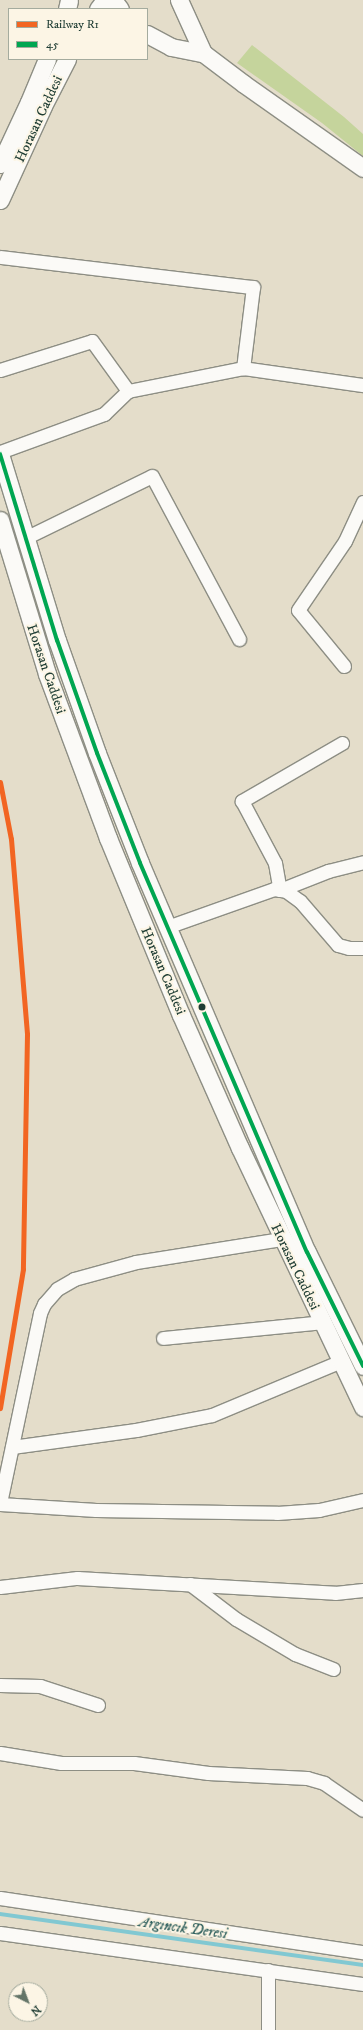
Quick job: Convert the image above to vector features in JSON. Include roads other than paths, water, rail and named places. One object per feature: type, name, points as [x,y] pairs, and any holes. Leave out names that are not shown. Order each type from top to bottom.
[{"type":"street","points":[[99,8],[105,0]]},
{"type":"street","points":[[113,0],[119,8]]},
{"type":"street","points":[[179,0],[203,53]]},
{"type":"street","points":[[148,35],[171,47],[203,53],[244,84],[363,168]]},
{"type":"street","name":"Horasan Caddesi","points":[[0,164],[29,102],[46,60]]},
{"type":"street","name":"Horasan Caddesi","points":[[0,200],[43,106],[66,60]]},
{"type":"street","points":[[0,257],[254,287],[243,368]]},
{"type":"street","points":[[0,370],[92,341],[128,391]]},
{"type":"street","points":[[0,453],[104,414],[128,391],[243,368],[363,385]]},
{"type":"street","name":"Horasan Caddesi","points":[[0,453],[57,640],[92,739],[167,927],[307,1252],[363,1366]]},
{"type":"street","points":[[25,538],[152,476],[239,640]]},
{"type":"street","points":[[344,666],[298,610],[345,541],[363,502]]},
{"type":"street","name":"Horasan Caddesi","points":[[0,520],[47,674],[88,788],[193,1043],[281,1239],[363,1407]]},
{"type":"street","points":[[280,890],[275,863],[242,801],[342,742]]},
{"type":"street","points":[[280,890],[328,871],[363,862]]},
{"type":"street","points":[[167,927],[274,889],[291,894],[300,901],[338,945],[349,948],[363,948]]},
{"type":"street","points":[[281,1239],[136,1262],[74,1279],[57,1289],[47,1300],[40,1313],[0,1503],[96,1510],[277,1513],[319,1510],[363,1500]]},
{"type":"street","points":[[162,1338],[322,1322]]},
{"type":"street","points":[[12,1447],[136,1430],[212,1415],[341,1361]]},
{"type":"street","points":[[0,1587],[77,1578],[335,1592],[363,1590]]},
{"type":"street","points":[[190,1584],[236,1619],[295,1654],[333,1669]]},
{"type":"street","points":[[0,1685],[40,1686],[98,1705]]},
{"type":"street","points":[[0,1753],[61,1763],[134,1763],[208,1773],[307,1778],[324,1783],[363,1810]]},
{"type":"street","points":[[0,1898],[363,1952]]},
{"type":"street","points":[[0,1932],[363,1984]]},
{"type":"street","points":[[268,1970],[268,2030]]},
{"type":"waterway","name":"Argıncık Deresi","points":[[0,1914],[363,1965]]},
{"type":"rail line","name":"R1","points":[[0,782],[11,839],[27,1034],[23,1269],[0,1408]]}]
